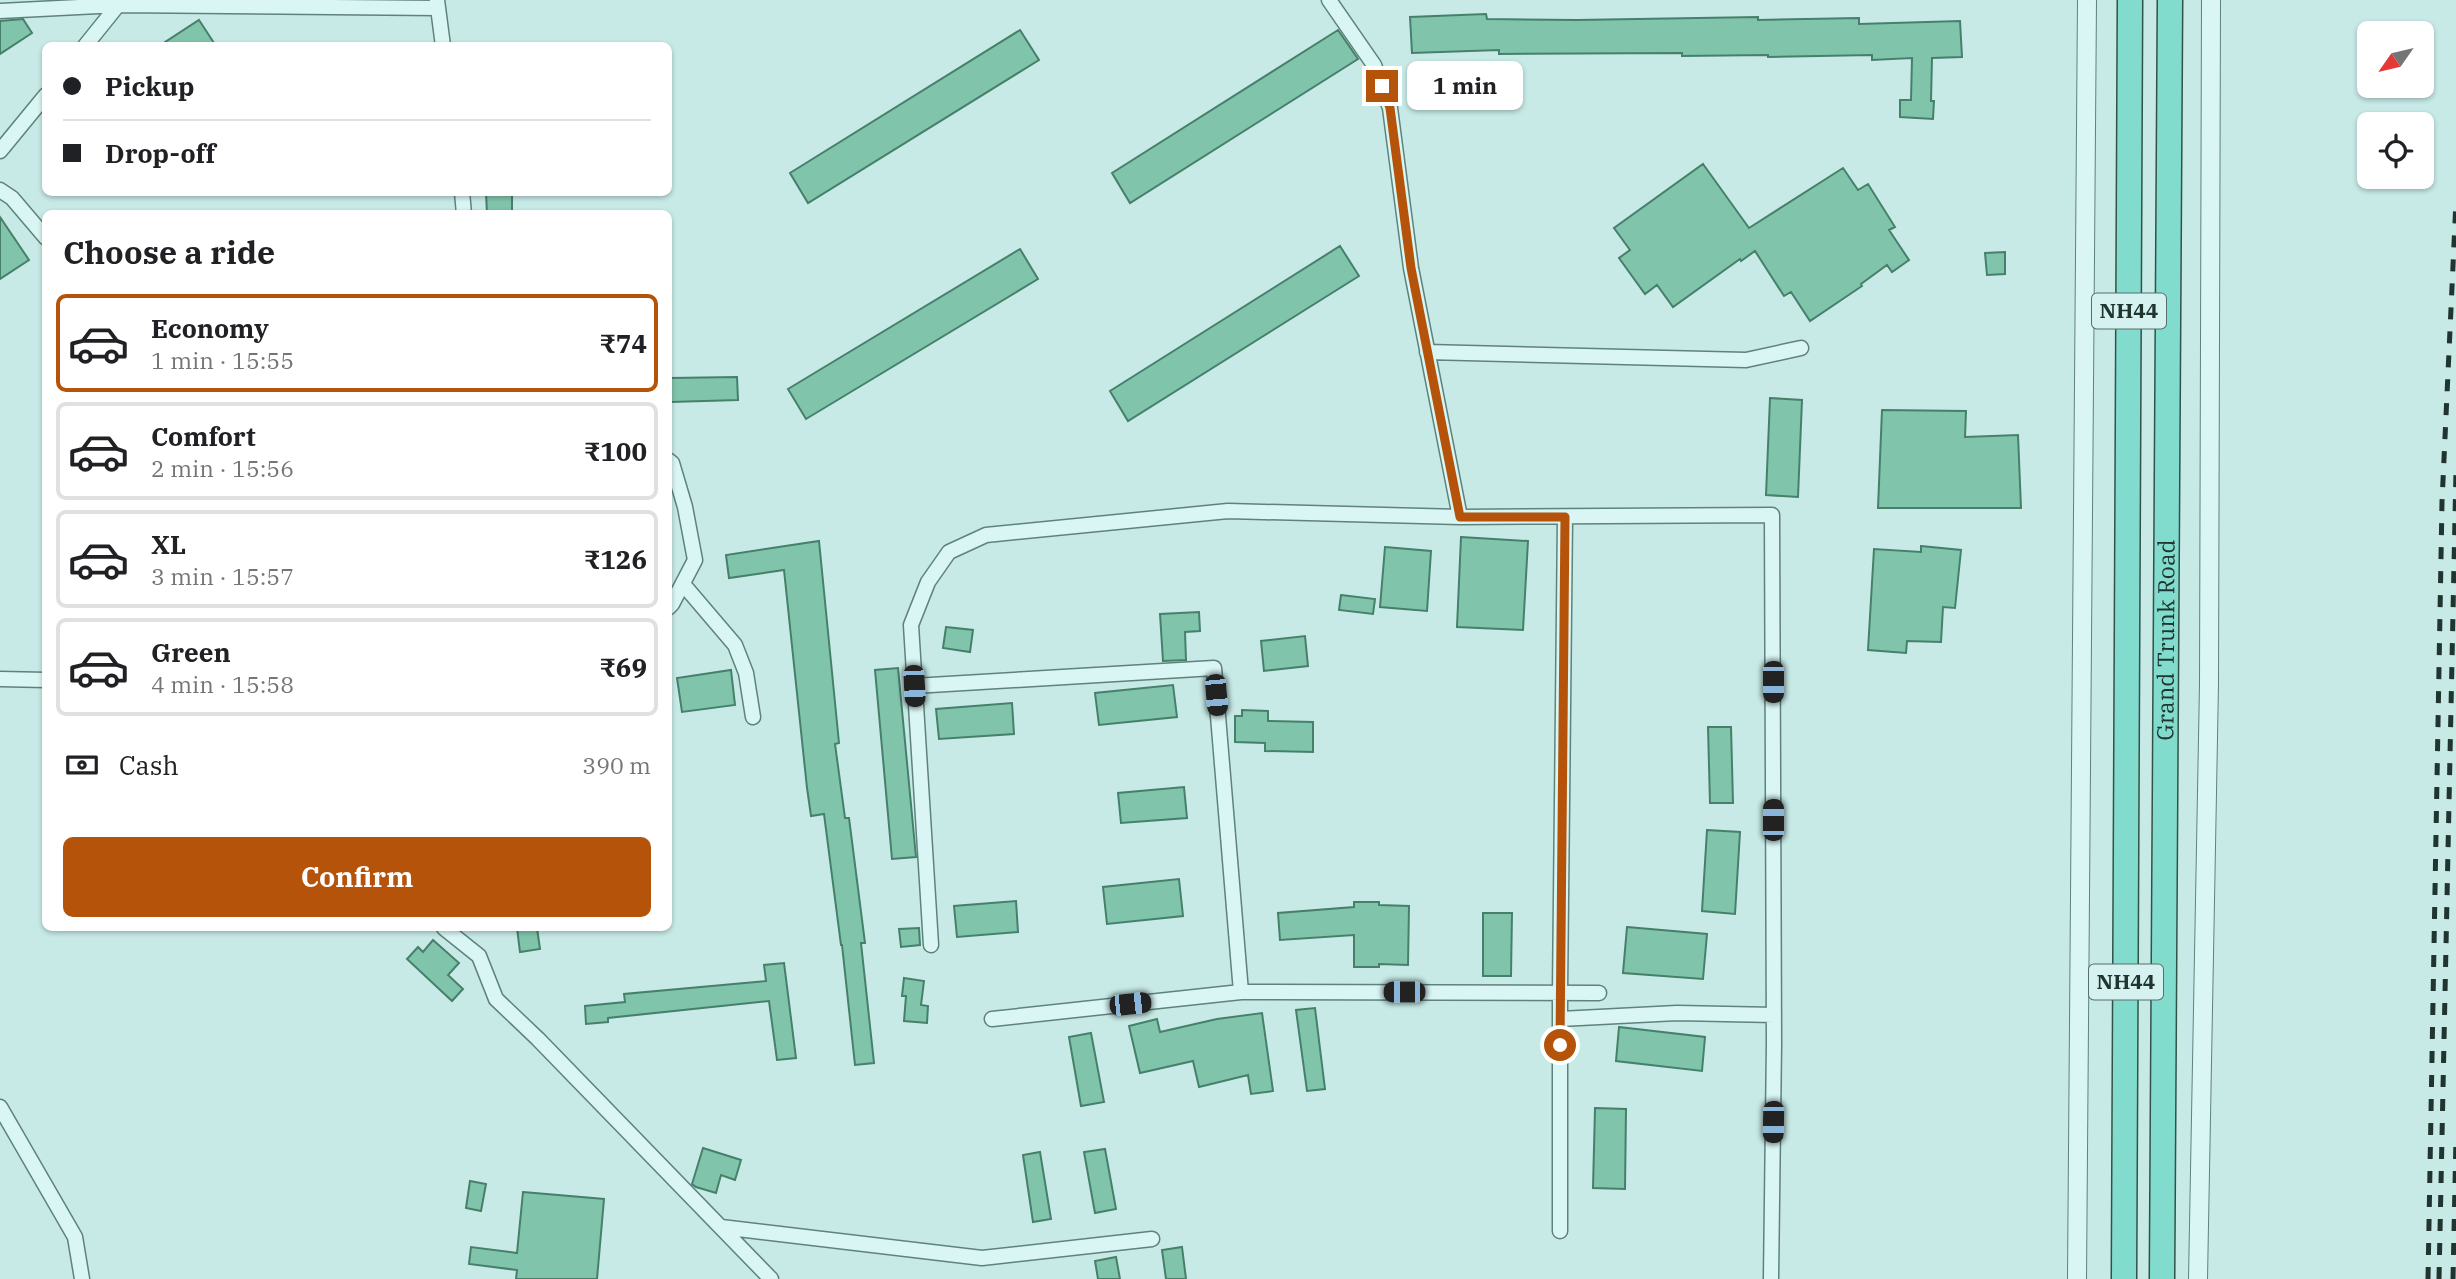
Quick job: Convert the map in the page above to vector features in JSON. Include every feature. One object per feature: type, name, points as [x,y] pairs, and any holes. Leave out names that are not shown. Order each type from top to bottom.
[{"type":"highway","name":"Grand Trunk Road","points":[[2124,1279],[2130,0]]},
{"type":"highway","name":"Grand Trunk Road","points":[[2162,1279],[2170,0]]},
{"type":"street","points":[[1329,0],[1374,65],[1390,108],[1411,268],[1460,517]]},
{"type":"street","points":[[2077,1279],[2087,0]]},
{"type":"street","points":[[2198,1279],[2209,621],[2211,0]]},
{"type":"street","points":[[0,11],[118,5],[437,4],[442,42]]},
{"type":"street","points":[[88,42],[118,5]]},
{"type":"street","points":[[0,151],[42,100]]},
{"type":"street","points":[[0,190],[12,198],[42,233]]},
{"type":"street","points":[[1427,352],[1746,360],[1801,348]]},
{"type":"street","points":[[672,471],[685,507],[695,560],[672,602]]},
{"type":"street","points":[[931,945],[911,625],[928,582],[949,552],[986,535],[1228,511],[1460,517],[1772,515],[1774,1015],[1770,1279]]},
{"type":"street","points":[[1560,1231],[1565,517]]},
{"type":"street","points":[[683,584],[734,645],[746,673],[753,717]]},
{"type":"street","points":[[914,686],[1214,668],[1241,992]]},
{"type":"street","points":[[0,680],[42,680]]},
{"type":"street","points":[[448,931],[479,956],[496,999],[771,1279]]},
{"type":"street","points":[[992,1019],[1241,992],[1600,993]]},
{"type":"street","points":[[1560,1018],[1677,1013],[1774,1015]]},
{"type":"street","points":[[0,1107],[75,1237],[82,1279]]},
{"type":"street","points":[[721,1227],[982,1258],[1152,1239]]},
{"type":"building","points":[[1486,14],[1487,19],[1859,18],[1859,24],[1960,21],[1962,57],[1932,58],[1933,119],[1900,117],[1900,100],[1911,100],[1912,58],[1872,60],[1872,55],[1682,56],[1682,53],[1499,54],[1499,50],[1412,53],[1410,17]]},
{"type":"building","points":[[23,19],[32,33],[0,54],[0,21]]},
{"type":"building","points":[[199,20],[213,42],[165,42]]},
{"type":"building","points":[[1020,30],[1039,60],[808,203],[790,173]]},
{"type":"building","points":[[1338,30],[1358,59],[1130,203],[1112,173]]},
{"type":"building","points":[[1703,164],[1749,228],[1843,168],[1858,190],[1868,184],[1895,227],[1889,230],[1909,260],[1892,272],[1887,265],[1861,284],[1862,286],[1810,321],[1791,292],[1784,296],[1755,251],[1673,307],[1657,285],[1645,294],[1619,258],[1630,250],[1614,228]]},
{"type":"building","points":[[486,196],[512,196],[512,210],[487,210]]},
{"type":"building","points":[[0,217],[29,260],[0,279]]},
{"type":"building","points":[[1340,246],[1359,276],[1128,421],[1110,391]]},
{"type":"building","points":[[1020,249],[1038,279],[806,419],[788,389]]},
{"type":"building","points":[[2005,252],[2005,274],[1987,275],[1985,253]]},
{"type":"building","points":[[737,377],[738,400],[672,402],[672,378]]},
{"type":"building","points":[[1770,398],[1802,400],[1798,497],[1766,495]]},
{"type":"building","points":[[1882,410],[1966,411],[1965,437],[2018,435],[2021,508],[1878,508]]},
{"type":"building","points":[[1461,537],[1528,541],[1523,630],[1457,627]]},
{"type":"building","points":[[819,541],[839,743],[835,744],[845,818],[849,818],[865,943],[861,943],[874,1063],[855,1065],[824,814],[811,816],[784,570],[729,578],[726,555]]},
{"type":"building","points":[[1921,546],[1961,550],[1955,608],[1943,607],[1941,642],[1907,641],[1906,653],[1868,650],[1874,549],[1921,552]]},
{"type":"building","points":[[1385,547],[1431,551],[1427,611],[1380,607]]},
{"type":"building","points":[[1341,595],[1375,599],[1373,614],[1339,610]]},
{"type":"building","points":[[1199,612],[1200,631],[1185,632],[1186,660],[1163,661],[1160,614]]},
{"type":"building","points":[[946,627],[973,630],[970,652],[943,648]]},
{"type":"building","points":[[1305,636],[1308,666],[1264,671],[1261,641]]},
{"type":"building","points":[[898,668],[916,857],[892,859],[875,670]]},
{"type":"building","points":[[731,670],[735,705],[682,712],[677,678]]},
{"type":"building","points":[[1173,685],[1177,717],[1099,725],[1095,693]]},
{"type":"building","points":[[1012,703],[1014,734],[939,739],[936,709]]},
{"type":"building","points":[[1242,710],[1268,711],[1268,721],[1313,722],[1313,752],[1265,751],[1265,743],[1235,742],[1235,716],[1242,716]]},
{"type":"building","points":[[1708,727],[1731,727],[1733,803],[1710,803]]},
{"type":"building","points":[[1184,787],[1187,818],[1121,823],[1118,793]]},
{"type":"building","points":[[1707,830],[1740,832],[1735,914],[1702,911]]},
{"type":"building","points":[[1179,879],[1183,916],[1107,924],[1103,887]]},
{"type":"building","points":[[1016,901],[1018,932],[957,937],[954,906]]},
{"type":"building","points":[[1354,902],[1409,906],[1408,965],[1354,967],[1354,935],[1280,940],[1278,913],[1354,907]]},
{"type":"building","points":[[1483,913],[1512,913],[1511,976],[1483,976]]},
{"type":"building","points":[[1627,927],[1707,934],[1703,979],[1623,973]]},
{"type":"building","points":[[919,928],[920,945],[901,947],[899,929]]},
{"type":"building","points":[[517,931],[537,931],[540,949],[520,952]]},
{"type":"building","points":[[433,940],[459,963],[448,975],[463,989],[452,1001],[407,959],[418,947],[423,952]]},
{"type":"building","points":[[784,963],[796,1058],[777,1060],[769,1001],[608,1018],[608,1022],[586,1024],[585,1006],[625,1002],[624,994],[766,981],[764,965]]},
{"type":"building","points":[[904,978],[924,981],[921,1005],[928,1006],[927,1023],[904,1021]]},
{"type":"building","points":[[1315,1008],[1325,1089],[1307,1091],[1296,1010]]},
{"type":"building","points":[[1262,1013],[1273,1091],[1251,1094],[1248,1075],[1199,1087],[1193,1061],[1140,1073],[1129,1026],[1157,1019],[1160,1032],[1217,1019]]},
{"type":"building","points":[[1619,1027],[1705,1037],[1702,1071],[1616,1061]]},
{"type":"building","points":[[1091,1033],[1104,1102],[1081,1106],[1069,1037]]},
{"type":"building","points":[[1595,1108],[1626,1109],[1625,1189],[1593,1188]]},
{"type":"building","points":[[703,1148],[741,1160],[735,1180],[721,1175],[716,1193],[692,1184]]},
{"type":"building","points":[[1105,1149],[1116,1209],[1095,1213],[1084,1152]]},
{"type":"building","points":[[1040,1152],[1051,1219],[1033,1222],[1023,1155]]},
{"type":"building","points":[[470,1181],[486,1184],[481,1211],[466,1208]]},
{"type":"building","points":[[523,1192],[604,1199],[597,1279],[516,1279],[517,1270],[469,1264],[471,1247],[517,1253]]},
{"type":"building","points":[[1182,1247],[1186,1279],[1166,1279],[1162,1250]]},
{"type":"building","points":[[1116,1257],[1120,1279],[1098,1279],[1095,1261]]},
{"type":"railway","points":[[2428,1279],[2442,502],[2456,201]]},
{"type":"railway","points":[[2439,1279],[2456,470]]},
{"type":"railway","points":[[2453,1279],[2456,1138]]},
{"type":"route","points":[[1382,86],[1390,108],[1411,268],[1460,517],[1565,517],[1560,1045]]}]
